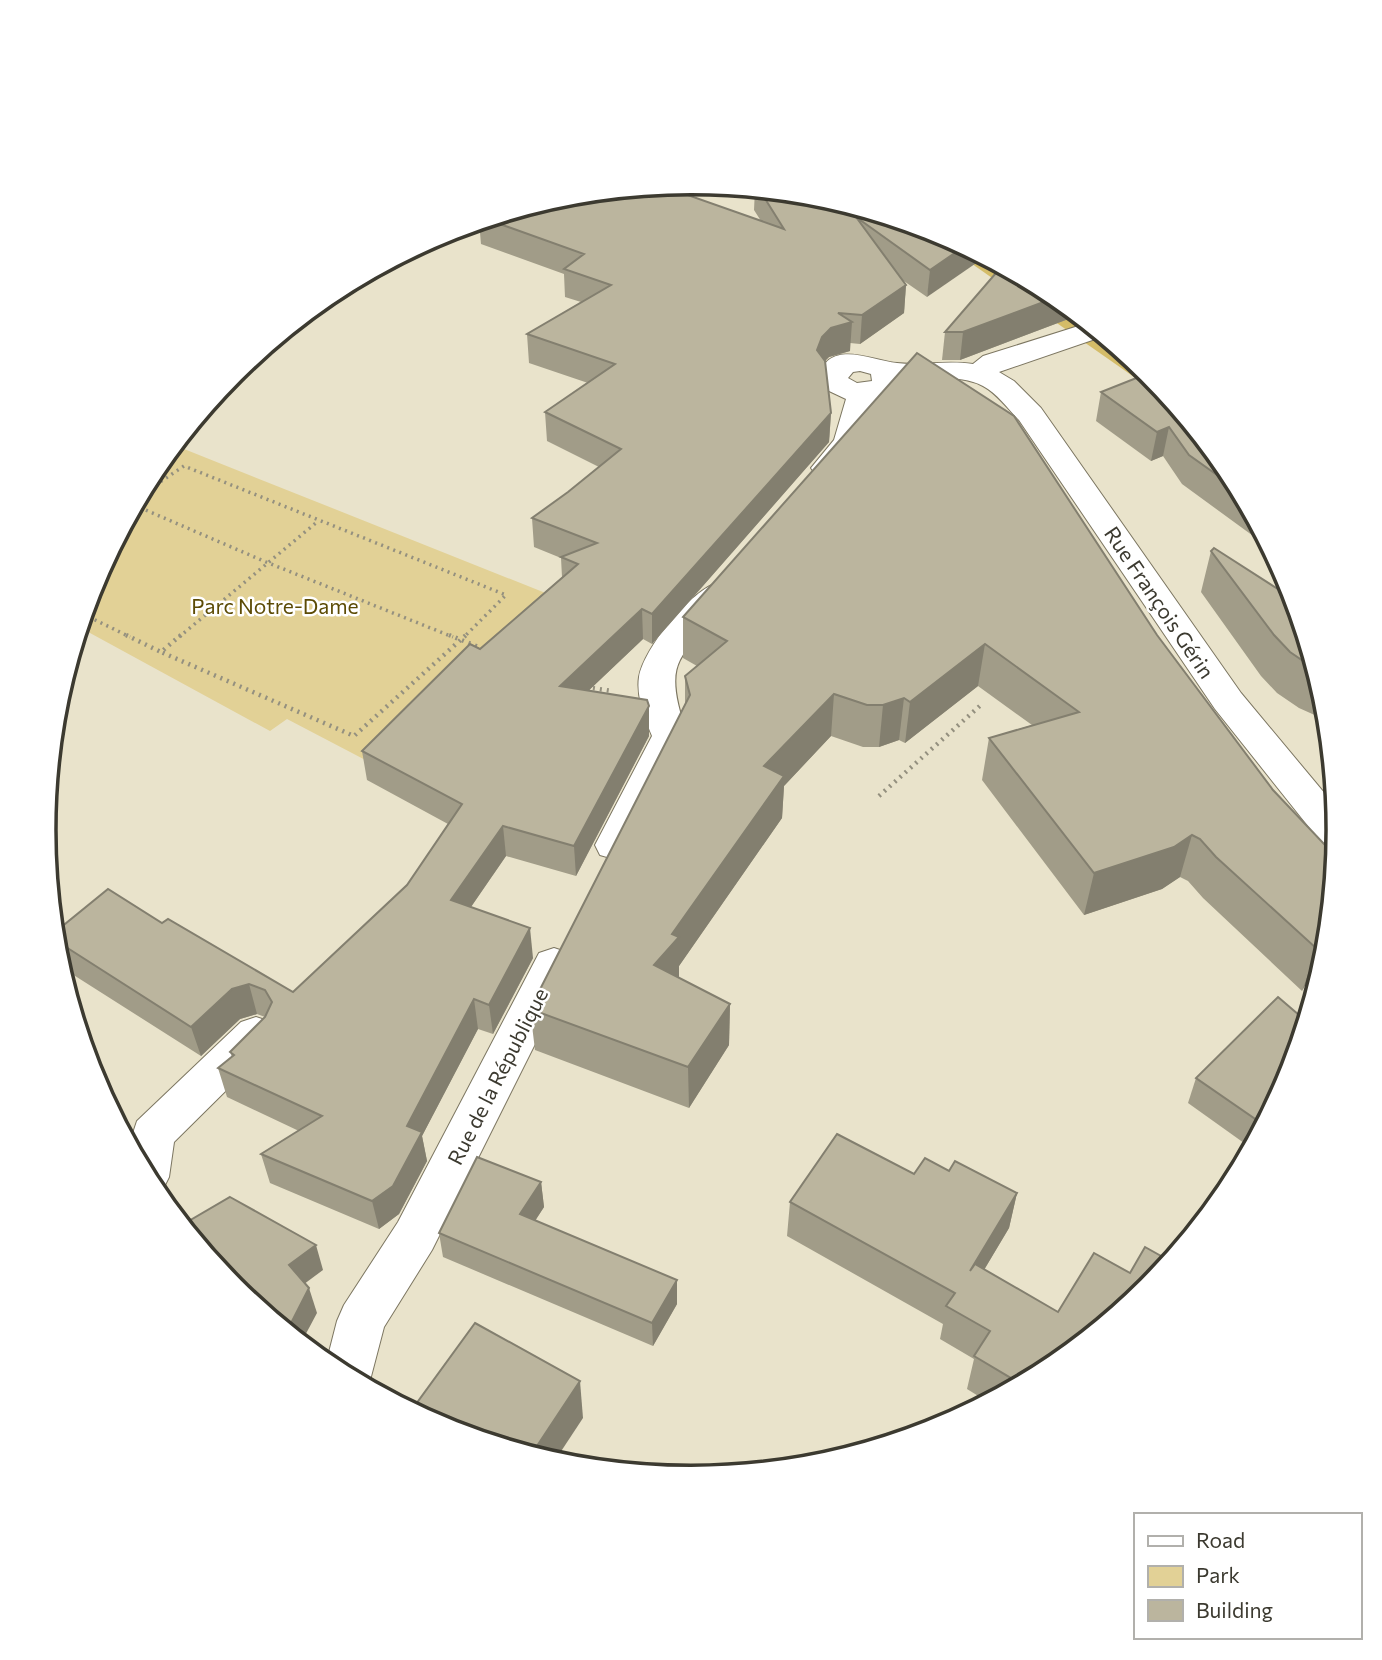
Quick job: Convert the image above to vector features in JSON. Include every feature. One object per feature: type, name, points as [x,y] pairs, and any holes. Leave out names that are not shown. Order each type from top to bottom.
[{"type":"street","points":[[805,494],[849,442],[874,382],[980,373],[993,362],[1085,332]]},
{"type":"street","name":"Rue François Gérin","points":[[980,373],[997,382],[1030,414],[1228,701],[1326,820]]},
{"type":"street","points":[[595,882],[670,736],[656,692],[656,678],[664,654],[744,565]]},
{"type":"street","name":"Rue de la République","points":[[346,1363],[361,1321],[415,1236],[570,931]]},
{"type":"street","points":[[149,1160],[153,1134],[256,1033]]},
{"type":"path","points":[[93,619],[161,652],[354,736],[462,639],[506,595],[317,522],[184,466],[160,482]]},
{"type":"path","points":[[143,509],[266,562],[497,654]]},
{"type":"path","points":[[161,652],[317,522]]},
{"type":"path","points":[[576,685],[625,692],[656,692]]},
{"type":"path","points":[[879,796],[982,704]]},
{"type":"green space","name":"Parc Notre-Dame","points":[[183,449],[563,600],[373,764],[287,719],[270,731],[88,632],[121,549],[141,512]]},
{"type":"shaded area","points":[[962,256],[1008,280],[1078,326],[1140,381]]},
{"type":"building","points":[[688,195],[784,229],[765,199],[774,200],[856,217],[906,285],[862,315],[838,313],[852,322],[831,328],[822,337],[817,350],[825,361],[831,413],[652,614],[642,609],[560,686],[647,700],[649,706],[574,846],[503,826],[451,900],[530,928],[489,1005],[474,999],[407,1126],[422,1132],[393,1186],[372,1201],[261,1154],[322,1116],[218,1068],[234,1055],[230,1052],[265,1017],[272,1002],[265,990],[249,984],[232,989],[191,1027],[67,948],[63,926],[108,889],[162,923],[168,919],[293,992],[407,885],[462,804],[362,751],[470,644],[480,649],[578,564],[561,557],[597,543],[532,518],[621,449],[545,412],[615,364],[527,334],[611,285],[564,269],[584,254],[502,225],[567,207],[608,200]]},
{"type":"building","points":[[857,218],[955,253],[930,270]]},
{"type":"building","points":[[996,273],[1044,302],[963,332],[945,332]]},
{"type":"building","points":[[917,353],[1014,416],[1157,635],[1273,790],[1326,843],[1321,913],[1315,947],[1216,857],[1200,839],[1192,835],[1174,847],[1094,873],[989,738],[1079,712],[985,644],[910,702],[904,698],[883,705],[867,705],[834,694],[764,766],[784,776],[672,934],[679,937],[654,965],[730,1004],[688,1067],[530,1009],[690,695],[685,676],[727,641],[683,617]]},
{"type":"building","points":[[1137,378],[1195,443],[1218,476],[1189,455],[1169,427],[1157,432],[1101,392]]},
{"type":"building","points":[[1214,548],[1279,590],[1302,660],[1274,635],[1211,551]]},
{"type":"building","points":[[1278,997],[1298,1014],[1278,1073],[1256,1120],[1196,1078]]},
{"type":"building","points":[[837,1134],[914,1174],[925,1158],[949,1171],[955,1161],[1017,1193],[970,1271],[975,1264],[1058,1312],[1094,1253],[1130,1273],[1145,1247],[1161,1256],[1140,1279],[1078,1334],[1011,1378],[974,1356],[990,1331],[946,1306],[955,1293],[790,1202]]},
{"type":"building","points":[[477,1157],[541,1182],[520,1214],[677,1280],[652,1323],[439,1233]]},
{"type":"building","points":[[230,1197],[316,1245],[289,1265],[309,1288],[291,1323],[242,1279],[190,1220]]},
{"type":"building","points":[[475,1323],[580,1381],[537,1446],[487,1431],[417,1403]]}]
